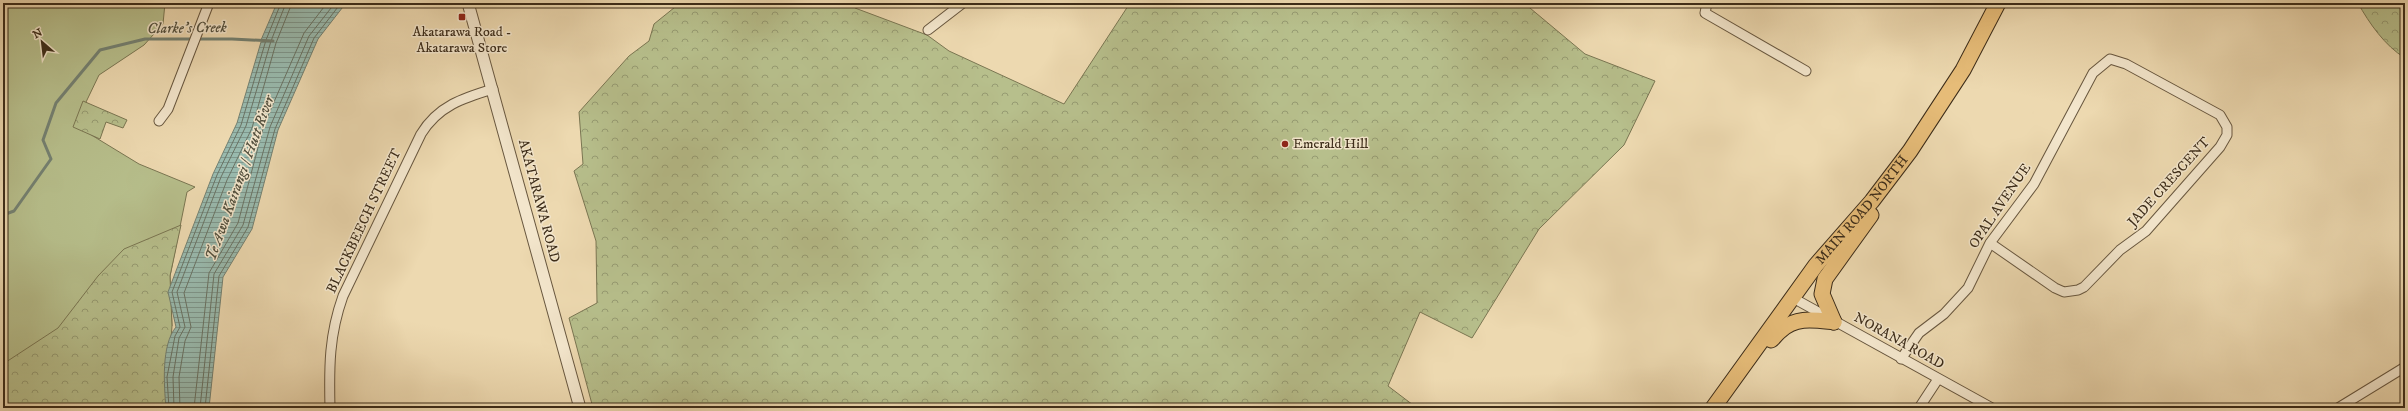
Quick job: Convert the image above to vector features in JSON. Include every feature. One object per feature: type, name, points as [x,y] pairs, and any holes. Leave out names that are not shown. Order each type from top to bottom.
[{"type":"highway","name":"MAIN ROAD NORTH","points":[[1713,408],[1740,368],[1754,353],[1816,265],[1890,179],[1936,114],[1963,70],[1998,3]]},
{"type":"highway","points":[[1754,353],[1780,331],[1797,321],[1807,319],[1834,322],[1822,294],[1825,280],[1883,200],[1890,179]]},
{"type":"street","points":[[159,121],[168,109],[204,20],[209,3]]},
{"type":"street","name":"AKATARAWA ROAD","points":[[468,3],[580,408]]},
{"type":"street","points":[[928,30],[963,3]]},
{"type":"street","points":[[1707,3],[1705,13],[1806,71]]},
{"type":"street","name":"OPAL AVENUE","points":[[1901,359],[1919,333],[1944,314],[1968,288],[1990,243],[2034,184],[2093,73],[2110,59]]},
{"type":"street","name":"JADE CRESCENT","points":[[1990,243],[2055,288],[2064,292],[2078,290],[2084,287],[2120,250],[2146,231],[2224,141],[2227,127],[2220,115],[2126,64],[2110,59]]},
{"type":"street","name":"BLACKBEECH STREET","points":[[330,408],[329,363],[334,319],[343,296],[421,134],[429,121],[446,106],[493,89]]},
{"type":"street","name":"NORANA ROAD","points":[[1793,298],[1992,408]]},
{"type":"street","points":[[2338,408],[2405,367]]},
{"type":"street","points":[[1919,408],[1938,379]]},
{"type":"green space","points":[[3,3],[165,3],[163,24],[144,45],[99,75],[75,125],[139,164],[195,187],[187,192],[170,276],[172,326],[3,408]]},
{"type":"green space","points":[[680,3],[853,3],[855,8],[927,35],[949,51],[1064,104],[1130,3],[1524,3],[1585,54],[1655,81],[1624,145],[1539,229],[1472,338],[1420,312],[1388,386],[1417,408],[593,408],[569,318],[597,303],[596,241],[574,171],[583,164],[579,112],[629,56],[649,41],[654,24]]},
{"type":"green space","points":[[2358,3],[2405,3],[2405,58],[2384,41],[2378,34]]},
{"type":"green space","points":[[83,101],[127,120],[123,128],[106,122],[100,139],[73,127]]},
{"type":"green space","points":[[181,225],[170,276],[172,326],[166,408],[3,408],[3,364],[58,328],[98,276],[124,249]]},
{"type":"water","name":"Te Awa Kairangi / Hutt River","points":[[277,3],[346,3],[318,39],[278,130],[252,229],[223,277],[209,408],[166,408],[164,377],[166,354],[171,335],[176,327],[168,292],[213,174],[237,123],[261,42],[272,41],[261,40]]},
{"type":"waterway","name":"Clarke's Creek","points":[[3,215],[14,211],[51,159],[43,140],[56,103],[100,50],[145,39],[232,39],[273,41]]},
{"type":"place","name":"Akatarawa Road - Akatarawa Store","points":[[462,17]]},
{"type":"place","name":"Emerald Hill","points":[[1285,144]]}]
